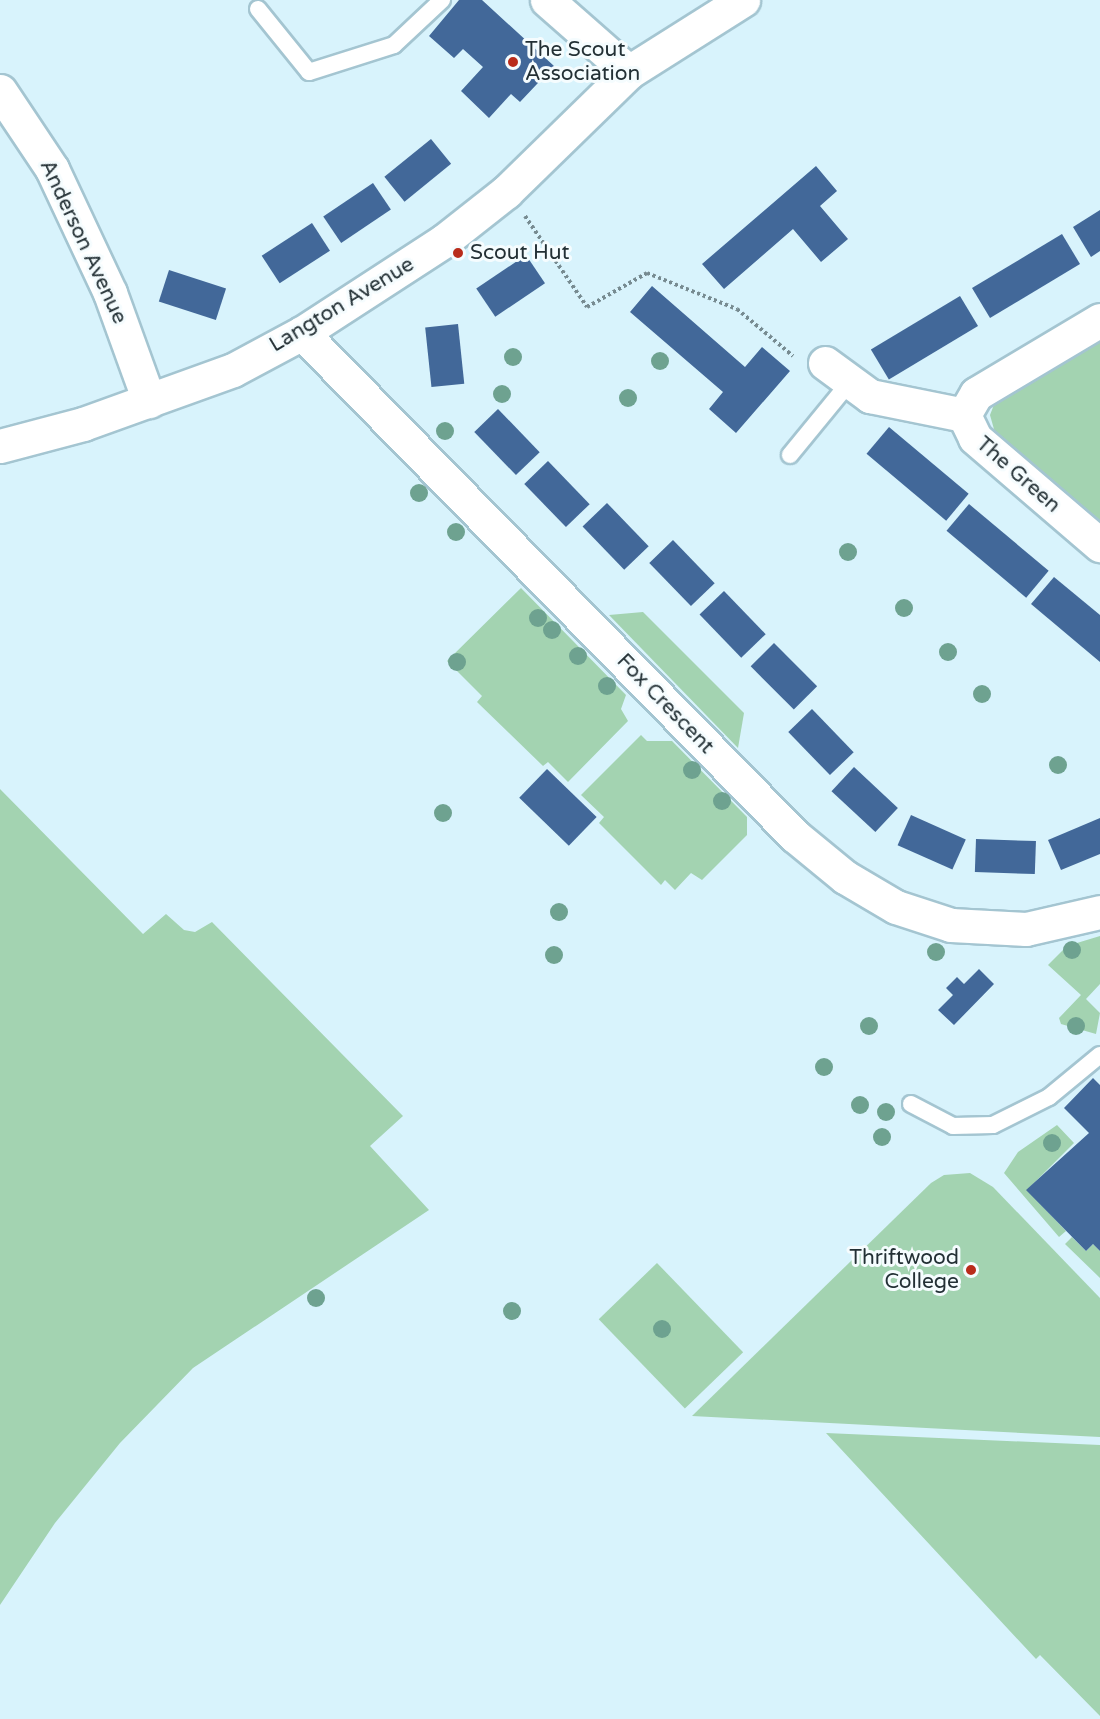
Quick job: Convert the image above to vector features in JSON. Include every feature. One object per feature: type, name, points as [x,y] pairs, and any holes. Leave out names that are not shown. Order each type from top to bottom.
[{"type":"street","points":[[547,0],[629,72]]},
{"type":"street","name":"Langton Avenue","points":[[0,446],[149,401],[233,370],[302,333],[445,240],[506,192],[629,72],[743,0]]},
{"type":"street","name":"Anderson Avenue","points":[[0,91],[52,169],[110,293],[149,401]]},
{"type":"street","name":"The Green","points":[[1100,320],[976,394],[964,415],[975,438],[1100,545]]},
{"type":"street","name":"Fox Crescent","points":[[302,333],[795,836],[845,877],[896,908],[951,925],[1026,929],[1100,912]]},
{"type":"street","points":[[837,373],[894,404],[964,415]]},
{"type":"lane","points":[[258,9],[309,72],[394,45],[442,0]]},
{"type":"lane","points":[[790,455],[837,373]]},
{"type":"lane","points":[[911,1104],[953,1126],[993,1125],[1049,1098],[1100,1055]]},
{"type":"path","points":[[506,192],[587,307],[647,273],[737,309],[795,357],[837,373]]},
{"type":"green space","points":[[1100,332],[1100,531],[997,440],[990,415],[995,402]]},
{"type":"green space","points":[[521,588],[626,695],[621,709],[628,721],[568,782],[548,762],[543,766],[477,702],[482,696],[447,661]]},
{"type":"green space","points":[[643,612],[744,713],[738,748],[609,615]]},
{"type":"green space","points":[[641,735],[647,741],[672,741],[747,817],[747,835],[702,880],[691,873],[675,890],[665,880],[661,885],[599,823],[604,817],[581,795]]},
{"type":"green space","points":[[0,789],[143,934],[166,914],[184,930],[195,932],[212,922],[403,1116],[370,1146],[429,1210],[193,1368],[120,1443],[55,1523],[0,1605]]},
{"type":"green space","points":[[1100,936],[1100,984],[1086,999],[1100,1013],[1096,1034],[1061,1024],[1059,1018],[1081,995],[1048,965],[1067,946]]},
{"type":"green space","points":[[1057,1125],[1074,1143],[1027,1190],[1066,1231],[1059,1237],[1004,1173],[1018,1152]]},
{"type":"green space","points":[[970,1173],[993,1187],[1100,1298],[1100,1437],[692,1416],[931,1183],[944,1175]]},
{"type":"green space","points":[[1072,1237],[1086,1251],[1093,1244],[1100,1251],[1100,1278],[1065,1244]]},
{"type":"green space","points":[[657,1263],[743,1352],[685,1408],[599,1319]]},
{"type":"green space","points":[[826,1433],[1100,1445],[1100,1716],[1040,1655],[1036,1659]]},
{"type":"building","name":"The Scout Association","points":[[459,0],[482,0],[554,66],[520,102],[511,94],[489,118],[461,91],[483,67],[463,49],[454,58],[429,36]]},
{"type":"building","points":[[431,139],[451,164],[405,202],[384,177]]},
{"type":"building","points":[[816,166],[837,191],[820,206],[848,239],[821,262],[793,229],[724,289],[702,264]]},
{"type":"building","points":[[373,183],[391,210],[341,243],[323,217]]},
{"type":"building","points":[[1100,210],[1100,251],[1091,257],[1073,227]]},
{"type":"building","points":[[312,223],[330,251],[280,283],[262,256]]},
{"type":"building","points":[[1062,234],[1080,264],[990,318],[972,288]]},
{"type":"building","points":[[526,255],[545,283],[495,317],[476,289]]},
{"type":"building","points":[[169,270],[226,289],[216,320],[159,301]]},
{"type":"building","points":[[652,286],[745,367],[762,347],[790,371],[736,433],[709,409],[723,392],[630,312]]},
{"type":"building","points":[[960,296],[978,326],[889,380],[871,350]]},
{"type":"building","points":[[458,324],[464,384],[431,387],[425,327]]},
{"type":"building","points":[[498,409],[540,452],[516,475],[474,432]]},
{"type":"building","points":[[889,427],[969,494],[946,521],[867,454]]},
{"type":"building","points":[[548,461],[590,504],[566,527],[524,484]]},
{"type":"building","points":[[607,503],[649,546],[624,570],[583,527]]},
{"type":"building","points":[[969,504],[1049,571],[1026,598],[947,531]]},
{"type":"building","points":[[673,540],[715,583],[691,606],[649,563]]},
{"type":"building","points":[[1054,577],[1100,615],[1100,662],[1031,604]]},
{"type":"building","points":[[724,591],[766,634],[741,658],[700,615]]},
{"type":"building","points":[[774,643],[817,686],[794,709],[751,666]]},
{"type":"building","points":[[812,709],[854,752],[830,775],[788,732]]},
{"type":"building","points":[[854,767],[898,808],[875,832],[831,791]]},
{"type":"building","points":[[547,769],[597,817],[569,846],[519,798]]},
{"type":"building","points":[[911,815],[966,839],[952,870],[898,845]]},
{"type":"building","points":[[1100,818],[1100,854],[1061,870],[1048,840]]},
{"type":"building","points":[[976,839],[1036,841],[1035,874],[975,872]]},
{"type":"building","points":[[979,969],[994,984],[954,1025],[938,1010],[953,995],[946,988],[957,977],[964,984]]},
{"type":"building","points":[[1093,1078],[1100,1085],[1100,1251],[1093,1244],[1086,1251],[1026,1190],[1089,1133],[1064,1108]]},
{"type":"place","name":"The Scout Association","points":[[513,62]]},
{"type":"place","name":"Scout Hut","points":[[458,253]]},
{"type":"place","name":"Thriftwood College","points":[[971,1270]]}]
